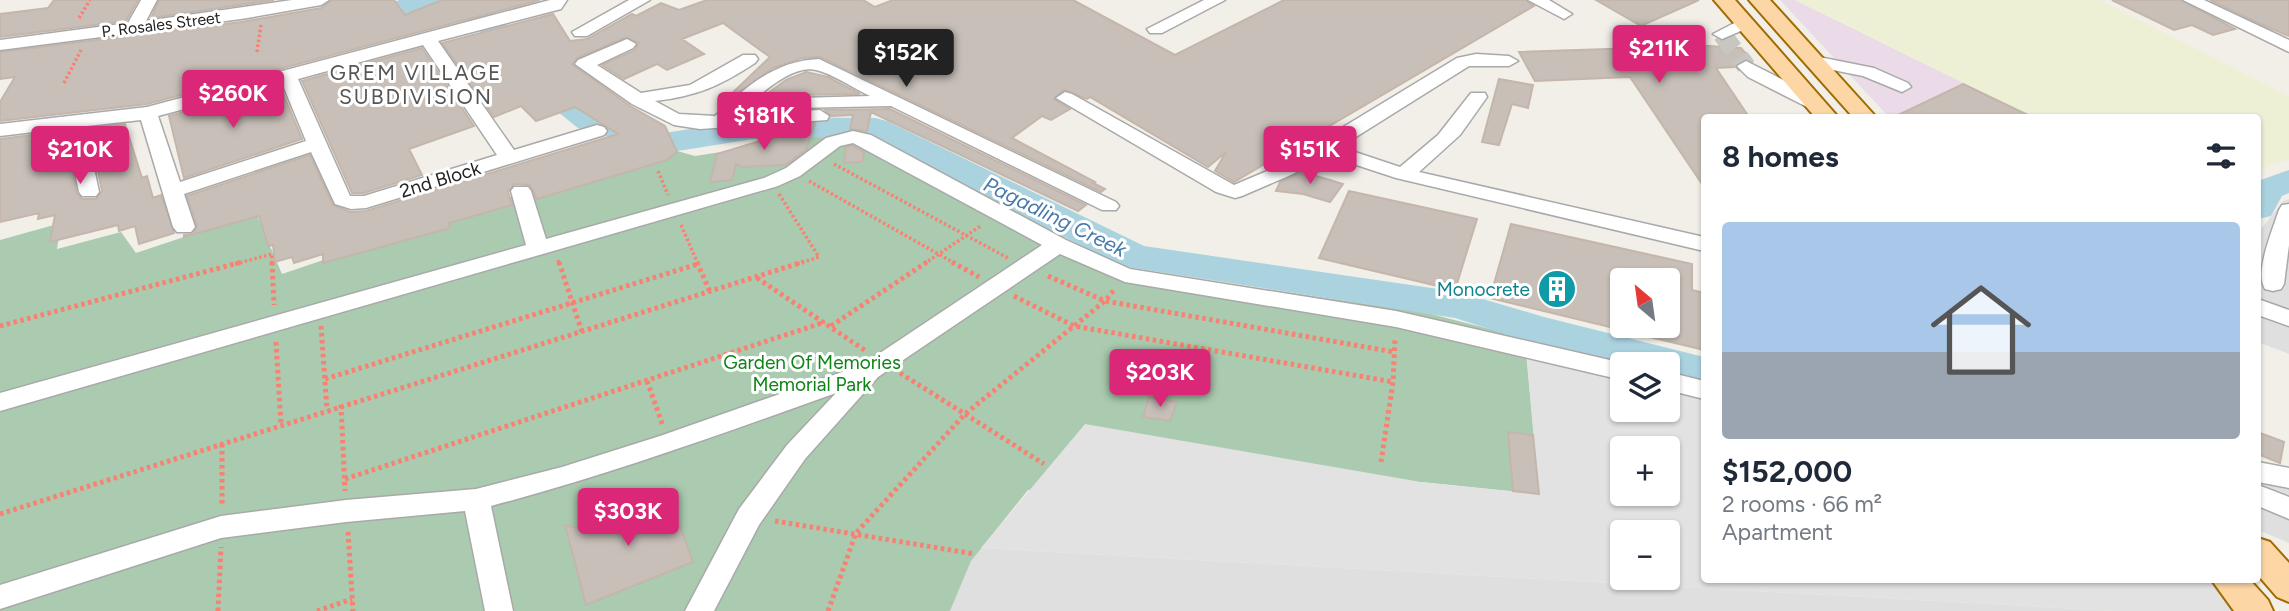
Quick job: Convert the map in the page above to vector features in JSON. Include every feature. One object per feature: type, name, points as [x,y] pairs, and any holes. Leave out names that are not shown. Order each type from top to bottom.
[{"type":"main road","points":[[1724,0],[1820,110]]},
{"type":"main road","points":[[1759,0],[1862,114]]},
{"type":"main road","points":[[2261,555],[2289,587]]},
{"type":"main road","points":[[2231,583],[2255,611]]},
{"type":"street","points":[[134,28],[149,0]]},
{"type":"street","name":"P. Rosales Street","points":[[0,46],[321,0]]},
{"type":"street","points":[[493,21],[511,0]]},
{"type":"street","points":[[0,130],[148,113],[493,21],[566,15],[642,0]]},
{"type":"street","points":[[1156,29],[1217,0]]},
{"type":"street","points":[[1536,0],[1564,13]]},
{"type":"street","points":[[2191,0],[2289,47]]},
{"type":"street","points":[[566,15],[601,54]]},
{"type":"street","points":[[1722,34],[1744,23]]},
{"type":"street","points":[[428,40],[509,158]]},
{"type":"street","points":[[626,44],[587,61],[586,66],[674,119],[700,123],[820,116]]},
{"type":"street","points":[[639,100],[651,95],[700,88],[749,59]]},
{"type":"street","points":[[1065,98],[1223,188],[1235,192],[1286,170],[1463,62],[1476,59],[1509,61]]},
{"type":"street","points":[[1814,61],[1868,72],[1902,87]]},
{"type":"street","points":[[720,122],[780,71],[807,63],[819,64],[1109,206]]},
{"type":"street","points":[[1746,66],[1820,110]]},
{"type":"street","name":"2nd Block","points":[[288,77],[342,200],[351,203],[366,202],[597,131]]},
{"type":"street","points":[[1403,174],[1439,147],[1456,130],[1478,97]]},
{"type":"street","points":[[738,106],[891,101]]},
{"type":"street","points":[[148,113],[184,227]]},
{"type":"street","points":[[78,122],[74,146],[82,158],[89,192]]},
{"type":"street","points":[[0,402],[771,182],[793,172],[842,138],[864,139],[998,214],[1125,275],[1396,319],[1610,368]]},
{"type":"street","points":[[174,190],[317,144]]},
{"type":"street","points":[[1324,148],[1403,174],[1701,243]]},
{"type":"street","points":[[521,191],[545,246]]},
{"type":"street","points":[[2270,283],[2281,251],[2289,210]]},
{"type":"street","points":[[699,611],[748,517],[796,452],[871,371],[1058,245]]},
{"type":"street","points":[[2261,308],[2289,318]]},
{"type":"street","points":[[0,597],[221,527],[346,511],[476,499],[562,477],[669,443],[871,371]]},
{"type":"street","points":[[1680,384],[1701,389]]},
{"type":"street","points":[[2261,473],[2289,478]]},
{"type":"street","points":[[2261,496],[2289,508]]},
{"type":"street","points":[[476,499],[499,611]]},
{"type":"path","points":[[64,83],[90,33]]},
{"type":"path","points":[[818,155],[965,237],[1105,301],[1394,352]]},
{"type":"path","points":[[658,171],[710,292]]},
{"type":"path","points":[[793,172],[996,287],[1074,326],[1393,382]]},
{"type":"path","points":[[0,514],[819,257],[771,182]]},
{"type":"path","points":[[831,326],[998,214]]},
{"type":"path","points":[[545,246],[572,303],[582,332]]},
{"type":"path","points":[[0,326],[272,254]]},
{"type":"path","points":[[325,379],[698,264]]},
{"type":"path","points":[[828,611],[856,533],[965,414],[1105,301],[1125,275]]},
{"type":"path","points":[[320,312],[327,410]]},
{"type":"path","points":[[1381,462],[1393,382],[1396,319]]},
{"type":"path","points":[[345,479],[825,322]]},
{"type":"path","points":[[647,381],[669,443]]},
{"type":"path","points":[[341,405],[353,611]]},
{"type":"path","points":[[218,611],[222,444]]},
{"type":"path","points":[[748,517],[975,554]]},
{"type":"path","points":[[317,611],[352,599]]},
{"type":"shaded area","points":[[1780,0],[1795,0],[2027,114],[1886,114]]},
{"type":"shaded area","points":[[2289,199],[2289,354],[2261,343],[2261,229],[2283,201]]},
{"type":"shaded area","points":[[1526,353],[1610,374],[1610,422],[1680,422],[1680,391],[1701,397],[1701,583],[2212,583],[2235,611],[2114,611],[1680,587],[1680,520],[1610,520],[1610,583],[981,548],[1085,424],[1421,482],[1539,494]]},
{"type":"shaded area","points":[[2264,471],[2289,481],[2289,543],[2261,531],[2261,482]]},
{"type":"shaded area","points":[[981,548],[1610,583],[1610,590],[1680,590],[1680,587],[2114,611],[950,611],[971,561]]},
{"type":"green space","points":[[1795,0],[2100,0],[2289,96],[2289,160],[2275,163],[2261,171],[2261,114],[2027,114]]},
{"type":"green space","name":"Garden Of Memories Memorial Park","points":[[778,135],[876,137],[1121,268],[1423,312],[1525,338],[1539,494],[1421,482],[1028,490],[971,561],[950,611],[0,611],[0,240],[61,223],[57,249],[121,232],[136,253],[256,213],[282,274],[649,150],[677,151],[695,156],[721,152]]},
{"type":"building","points":[[54,0],[138,0],[126,21],[0,37],[0,14],[48,8]]},
{"type":"building","points":[[159,0],[274,0],[151,18]]},
{"type":"building","points":[[331,0],[394,0],[405,15],[442,0],[540,0],[147,104],[0,121],[0,102],[15,77],[0,79],[0,52],[241,22],[321,8]]},
{"type":"building","points":[[707,0],[863,0],[875,7],[893,0],[1073,0],[1175,55],[1284,0],[1526,0],[1534,6],[1234,182],[1215,171],[1226,152],[1208,167],[1090,97],[1087,99],[1064,90],[1054,99],[1070,109],[1051,120],[1042,116],[1012,138],[1095,182],[1093,183],[1105,189],[1101,192],[820,57],[802,58],[773,68],[730,99],[726,99],[770,57],[723,23],[682,39],[704,54],[667,70],[657,64],[624,79],[602,65],[635,50],[639,43],[626,37],[577,58],[572,64],[630,106],[665,126],[677,152],[667,160],[537,199],[530,185],[514,184],[508,192],[512,205],[449,223],[450,228],[323,263],[323,254],[294,263],[292,257],[275,262],[273,245],[268,246],[259,216],[184,237],[193,234],[197,226],[187,196],[310,155],[333,205],[350,212],[366,211],[618,134],[575,107],[536,121],[521,106],[494,117],[442,43],[553,14],[570,41],[587,39],[632,14],[636,16],[661,3],[679,10]]},
{"type":"building","points":[[1596,0],[1699,0],[1641,26]]},
{"type":"building","points":[[2112,0],[2181,0],[2235,29],[2213,35],[2192,25],[2174,30]]},
{"type":"building","points":[[2210,0],[2289,0],[2289,36],[2258,23]]},
{"type":"building","points":[[1659,43],[1741,48],[1753,62],[1745,59],[1735,67],[1716,68],[1747,114],[1701,114],[1701,183],[1630,77],[1535,81],[1519,52],[1637,48],[1653,55]]},
{"type":"building","points":[[422,48],[474,126],[409,149],[422,175],[364,193],[352,193],[302,81]]},
{"type":"building","points":[[806,72],[828,77],[860,94],[800,95],[788,103],[791,109],[764,111],[765,102],[757,101],[786,80]]},
{"type":"building","points":[[1499,79],[1533,85],[1528,108],[1512,104],[1499,145],[1482,142]]},
{"type":"building","points":[[1963,84],[2026,114],[1900,114]]},
{"type":"building","points":[[280,86],[302,139],[184,178],[169,116]]},
{"type":"building","points":[[890,109],[1086,205],[1078,211],[871,112],[867,131],[850,129],[853,115],[831,116],[825,110]]},
{"type":"building","points":[[815,123],[806,150],[785,165],[742,167],[736,164],[732,180],[710,182],[717,154],[790,132],[769,127]]},
{"type":"building","points":[[125,124],[142,178],[147,176],[153,198],[161,195],[174,233],[139,244],[135,226],[119,231],[118,225],[50,242],[55,215],[38,219],[39,213],[0,222],[0,139],[64,131],[61,146],[70,159],[77,194],[82,199],[96,199],[102,191],[95,157],[87,145],[89,128]]},
{"type":"building","points":[[853,146],[864,152],[862,162],[844,163],[846,147]]},
{"type":"building","points":[[1302,172],[1343,184],[1330,202],[1303,194],[1276,191],[1280,182]]},
{"type":"building","points":[[1349,191],[1477,219],[1455,290],[1319,258]]},
{"type":"building","name":"Monocrete","points":[[1511,224],[1692,264],[1692,290],[1701,292],[1701,349],[1654,338],[1680,338],[1680,268],[1610,268],[1610,327],[1490,298]]},
{"type":"building","points":[[1149,397],[1177,402],[1170,421],[1143,417]]},
{"type":"building","points":[[1508,432],[1533,435],[1539,494],[1513,491]]},
{"type":"building","points":[[2261,433],[2284,442],[2280,463],[2261,455]]},
{"type":"building","points":[[668,493],[693,562],[586,605],[565,525],[576,528]]},
{"type":"waterway","points":[[351,30],[425,0]]},
{"type":"waterway","name":"Pagadling Creek","points":[[461,0],[489,22],[524,69],[590,121],[625,131],[646,146],[765,127],[875,128],[1135,257],[1459,305],[1538,330],[1701,371]]},
{"type":"waterway","name":"Pagadling Creek","points":[[2261,202],[2268,189],[2289,181]]},
{"type":"tunnel","points":[[1722,34],[1746,66]]},
{"type":"place","name":"Monocrete","points":[[1557,289]]},
{"type":"district","name":"GREM VILLAGE SUBDIVISION","points":[[416,85]]}]
